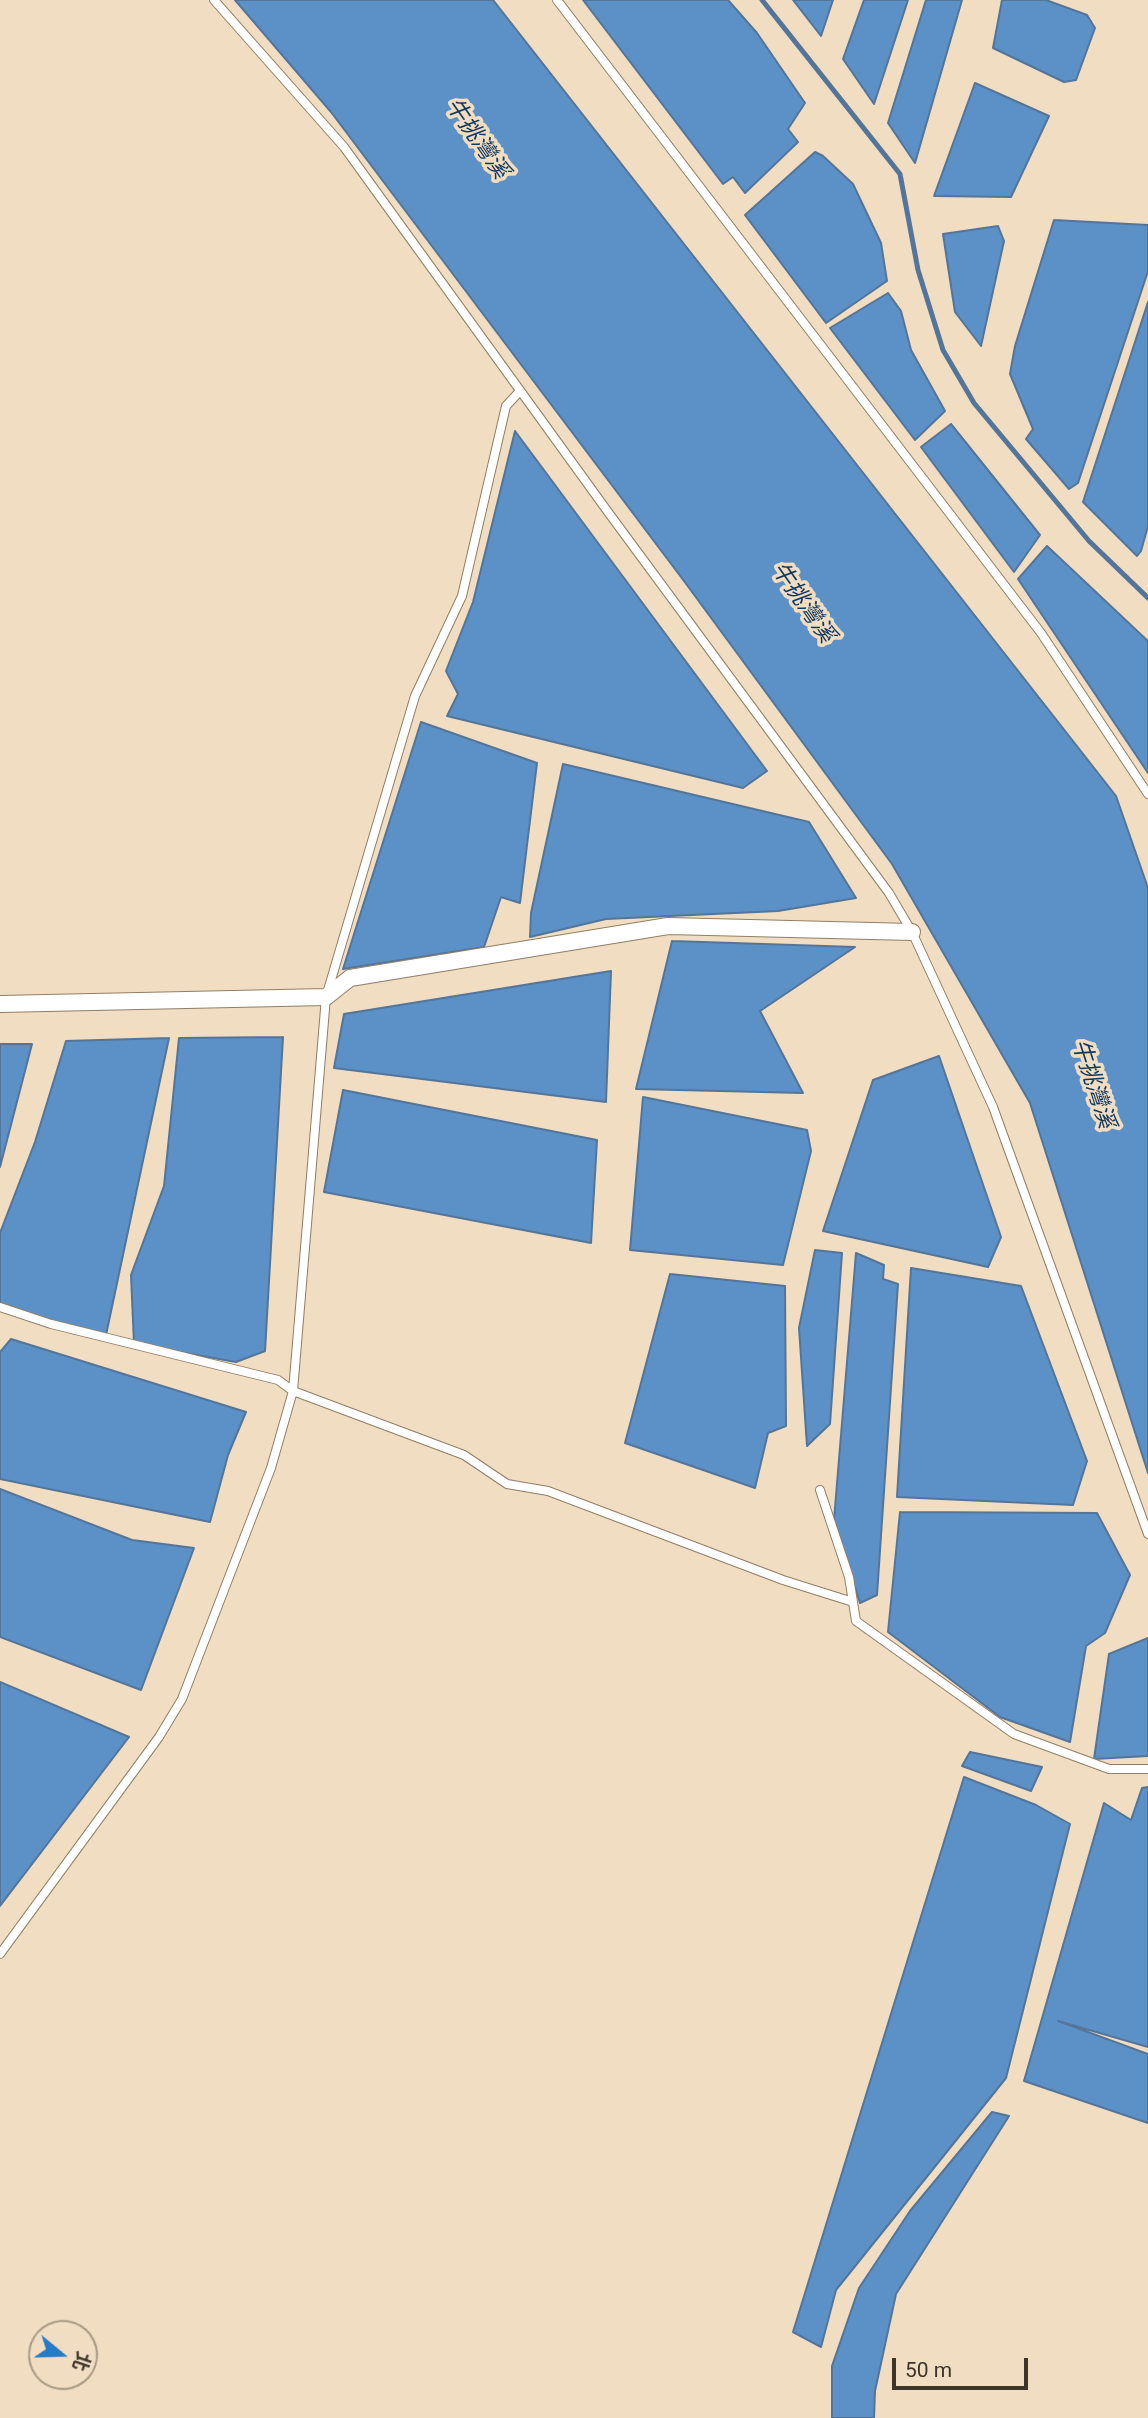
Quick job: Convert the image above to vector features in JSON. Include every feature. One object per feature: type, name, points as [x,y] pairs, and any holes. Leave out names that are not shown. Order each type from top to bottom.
[{"type":"street","points":[[0,1004],[326,997],[350,978],[668,926],[912,932]]},
{"type":"lane","points":[[214,0],[344,147],[889,893],[912,932],[993,1107],[1148,1534]]},
{"type":"lane","points":[[557,0],[1041,633],[1148,794]]},
{"type":"lane","points":[[0,1954],[159,1737],[182,1699],[271,1468],[293,1391],[326,997],[415,696],[462,596],[506,406],[520,391]]},
{"type":"lane","points":[[0,1307],[51,1324],[278,1380],[293,1391],[464,1455],[508,1483],[548,1491],[783,1580],[853,1602]]},
{"type":"lane","points":[[820,1490],[849,1577],[856,1621],[1014,1734],[1109,1769],[1148,1769]]},
{"type":"water","name":"牛挑灣溪","points":[[235,0],[493,0],[1116,796],[1148,888],[1148,1473],[1030,1103],[892,864],[684,581],[331,112]]},
{"type":"water","points":[[583,0],[728,0],[757,33],[805,103],[788,129],[798,142],[745,193],[733,177],[723,184]]},
{"type":"water","points":[[793,0],[833,0],[821,36]]},
{"type":"water","points":[[864,0],[908,0],[874,104],[843,59]]},
{"type":"water","points":[[926,0],[962,0],[915,163],[888,123]]},
{"type":"water","points":[[1002,0],[1046,0],[1087,15],[1095,28],[1076,80],[1064,82],[993,48]]},
{"type":"water","points":[[975,83],[1049,116],[1011,197],[934,196]]},
{"type":"water","points":[[815,152],[853,184],[881,243],[887,281],[826,323],[745,215]]},
{"type":"water","points":[[1054,220],[1148,225],[1148,271],[1078,483],[1069,489],[1026,439],[1033,429],[1010,374],[1015,346]]},
{"type":"water","points":[[998,226],[1004,241],[981,346],[955,312],[943,234]]},
{"type":"water","points":[[888,293],[901,311],[911,350],[945,411],[915,440],[830,328]]},
{"type":"water","points":[[1148,302],[1148,526],[1137,556],[1083,502]]},
{"type":"water","points":[[951,424],[1040,535],[1014,572],[921,447]]},
{"type":"water","points":[[515,431],[767,771],[743,788],[447,716],[458,694],[446,671],[473,602]]},
{"type":"water","points":[[1047,546],[1148,641],[1148,773],[1018,579]]},
{"type":"water","points":[[421,722],[537,763],[520,903],[501,897],[484,947],[343,969]]},
{"type":"water","points":[[563,764],[809,822],[856,898],[778,911],[606,919],[530,937],[531,913]]},
{"type":"water","points":[[672,941],[855,947],[760,1011],[803,1093],[636,1089]]},
{"type":"water","points":[[611,971],[606,1102],[334,1068],[344,1014]]},
{"type":"water","points":[[283,1037],[265,1351],[236,1362],[134,1344],[131,1275],[164,1186],[179,1038]]},
{"type":"water","points":[[169,1038],[106,1335],[0,1309],[0,1233],[35,1142],[66,1041]]},
{"type":"water","points":[[0,1044],[32,1044],[0,1167]]},
{"type":"water","points":[[939,1056],[1001,1237],[988,1267],[823,1231],[873,1080]]},
{"type":"water","points":[[343,1090],[597,1140],[591,1243],[324,1192]]},
{"type":"water","points":[[643,1097],[807,1130],[811,1151],[783,1265],[630,1250]]},
{"type":"water","points":[[815,1250],[842,1253],[830,1424],[807,1446],[799,1328]]},
{"type":"water","points":[[856,1253],[884,1265],[883,1279],[898,1284],[877,1595],[860,1603],[834,1520]]},
{"type":"water","points":[[911,1268],[1021,1286],[1087,1461],[1073,1505],[897,1497]]},
{"type":"water","points":[[670,1274],[785,1286],[786,1426],[768,1433],[755,1488],[625,1443]]},
{"type":"water","points":[[11,1339],[246,1412],[228,1455],[210,1522],[0,1479],[0,1352]]},
{"type":"water","points":[[0,1489],[132,1540],[194,1548],[141,1690],[0,1637]]},
{"type":"water","points":[[900,1512],[1097,1513],[1130,1575],[1105,1633],[1086,1646],[1070,1742],[1000,1717],[888,1632]]},
{"type":"water","points":[[1148,1638],[1148,1756],[1094,1759],[1109,1654]]},
{"type":"water","points":[[0,1682],[129,1737],[0,1906]]},
{"type":"water","points":[[970,1752],[1042,1767],[1031,1791],[962,1766]]},
{"type":"water","points":[[964,1777],[1036,1805],[1070,1824],[1006,2078],[836,2290],[821,2347],[793,2332]]},
{"type":"water","points":[[1148,1787],[1148,2047],[1058,2021],[1148,2054],[1148,2123],[1024,2081],[1104,1803],[1131,1820],[1142,1788]]},
{"type":"water","points":[[992,2112],[1009,2116],[896,2294],[875,2391],[874,2418],[832,2418],[832,2366],[859,2288],[910,2211]]},
{"type":"waterway","points":[[762,0],[900,174],[918,270],[943,350],[974,403],[1089,541],[1148,598]]}]
